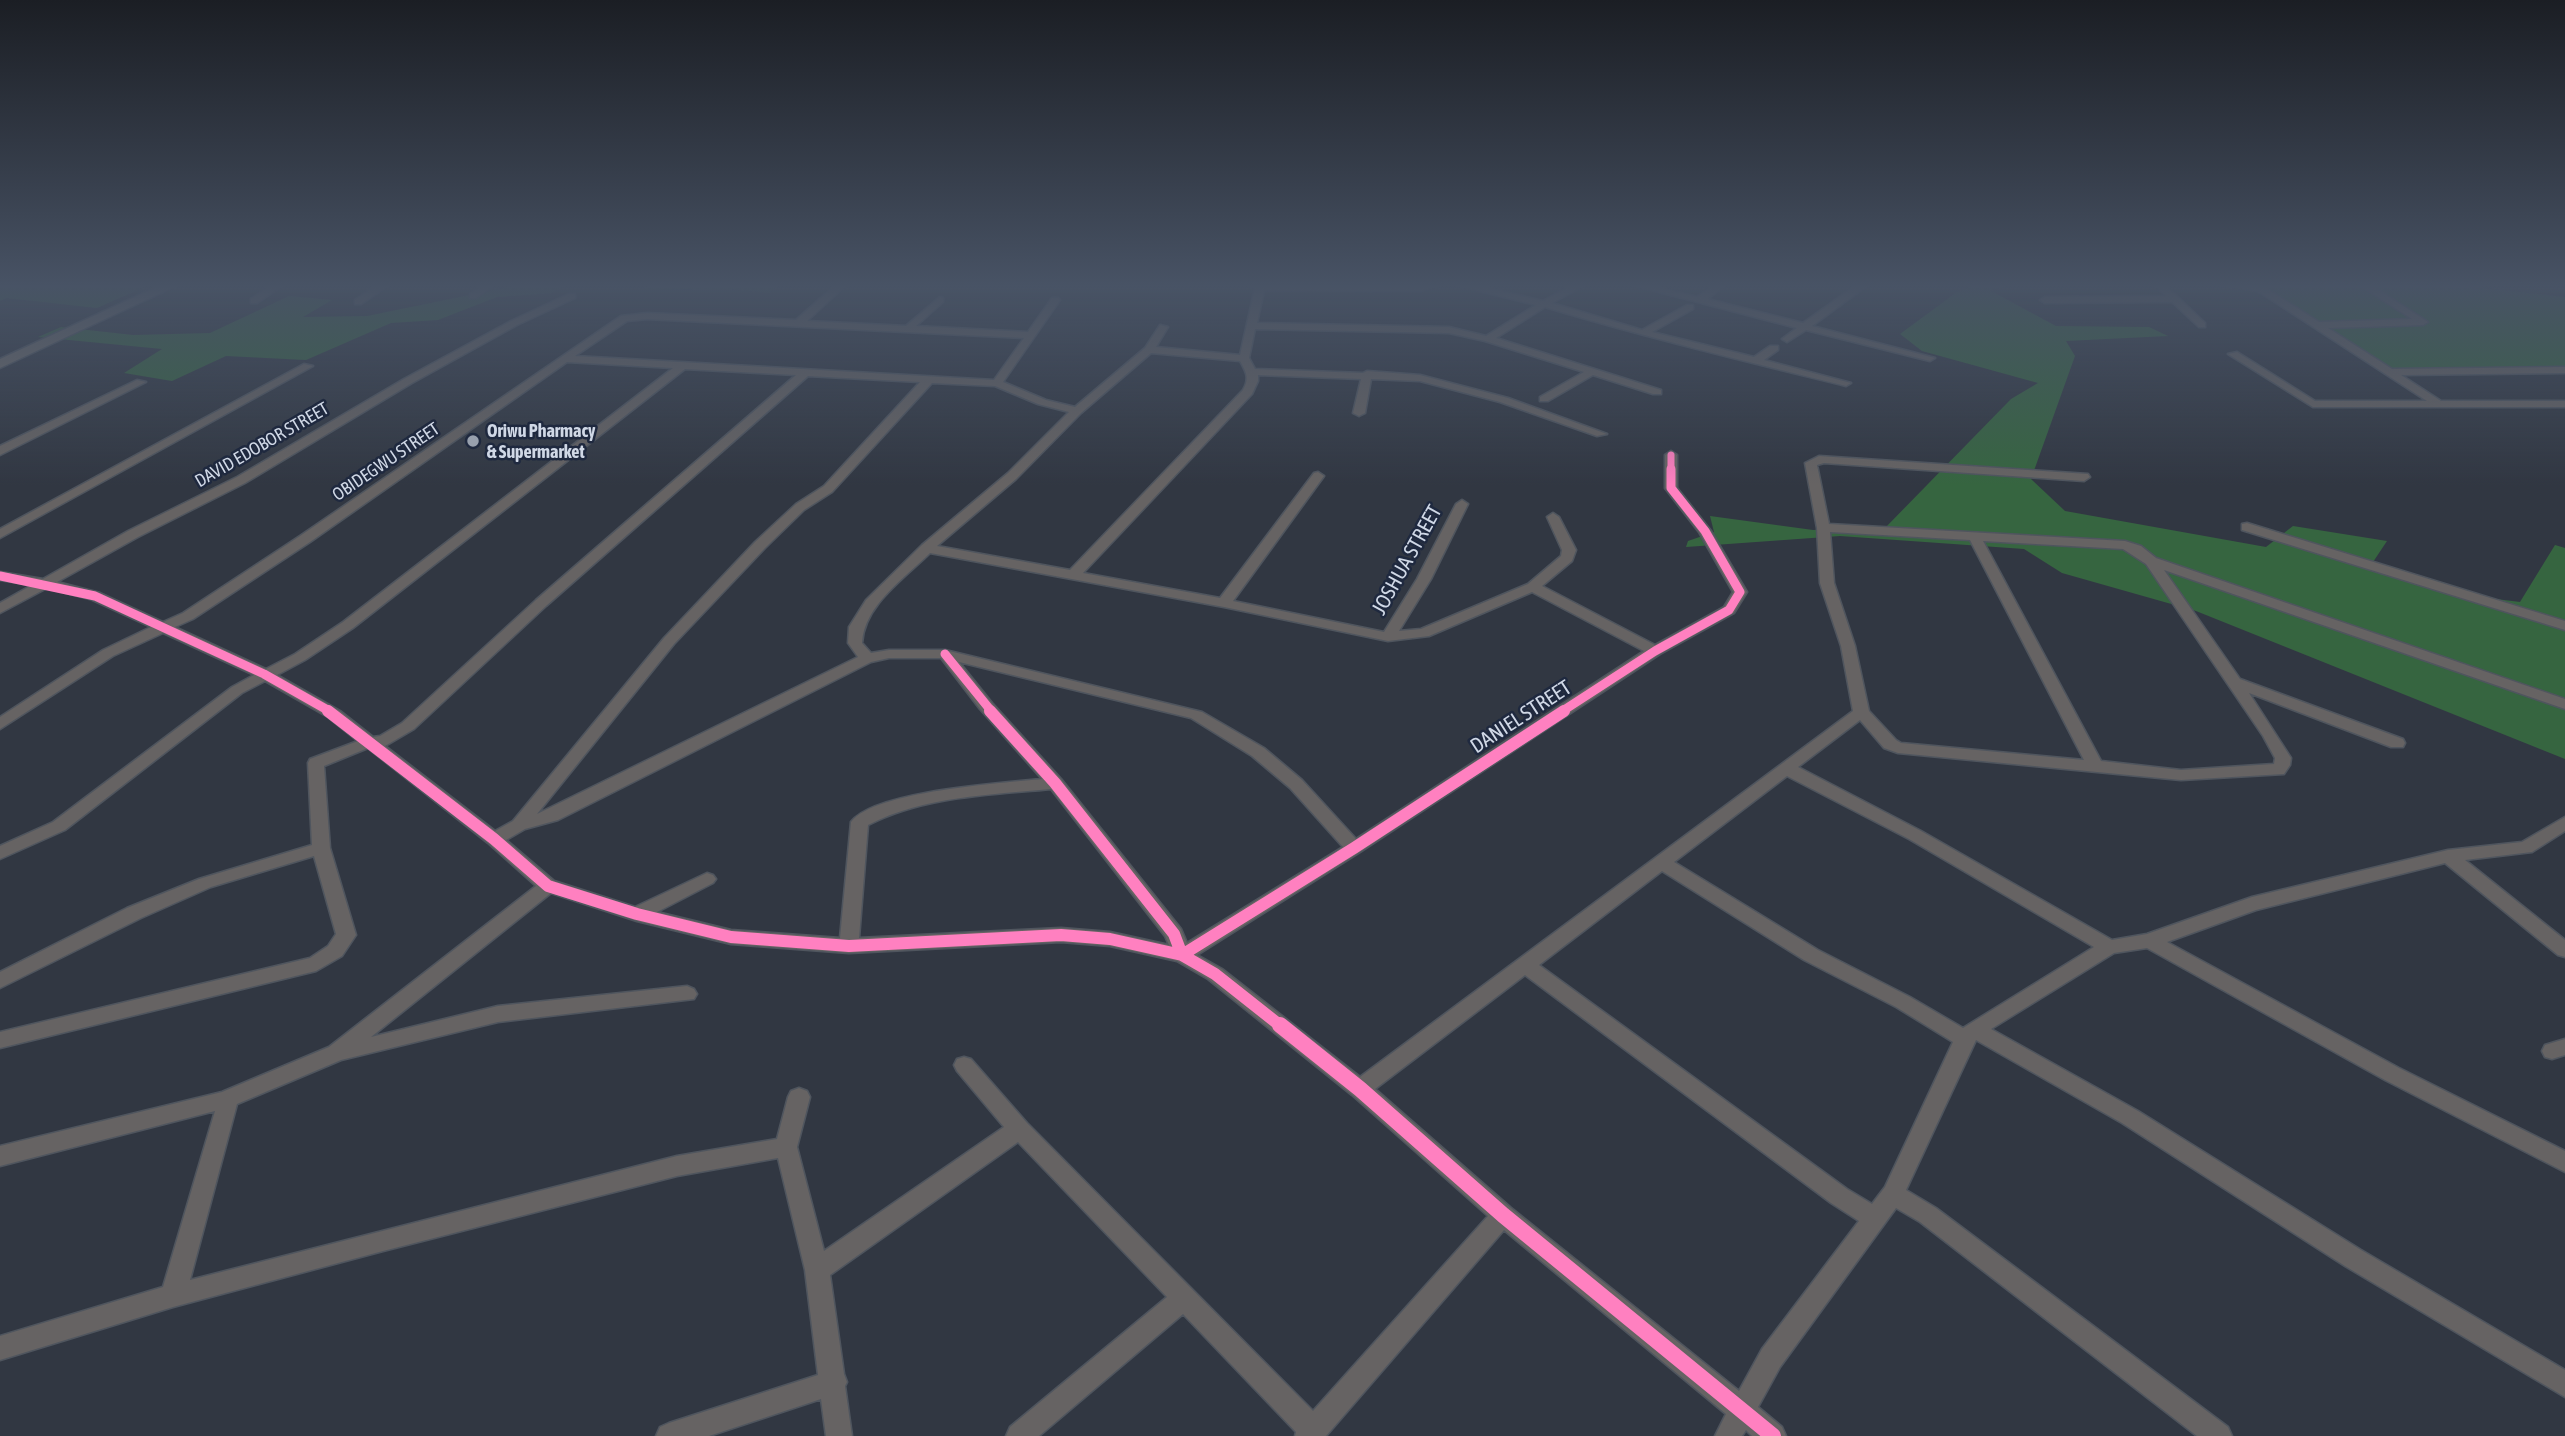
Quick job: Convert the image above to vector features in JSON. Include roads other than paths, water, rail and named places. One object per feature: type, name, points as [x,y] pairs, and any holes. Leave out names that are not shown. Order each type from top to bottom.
[{"type":"main road","points":[[0,364],[28,351]]},
{"type":"street","name":"DAVID EDOBOR STREET","points":[[0,609],[43,583],[241,480],[463,351]]},
{"type":"street","name":"OBIDEGWU STREET","points":[[0,724],[108,653],[188,616],[305,539],[576,351]]},
{"type":"street","points":[[997,383],[1018,351]]},
{"type":"street","points":[[867,658],[855,643],[856,627],[871,603],[927,548],[1012,475],[1077,411],[1148,351]]},
{"type":"street","points":[[1161,351],[1244,358]]},
{"type":"street","points":[[1073,575],[1248,391],[1255,376],[1244,358],[1245,351]]},
{"type":"street","points":[[1526,351],[1657,392]]},
{"type":"street","points":[[1716,351],[1846,383]]},
{"type":"street","points":[[1756,361],[1770,351]]},
{"type":"street","points":[[1902,351],[1930,358]]},
{"type":"street","points":[[2357,351],[2436,402]]},
{"type":"street","points":[[2233,354],[2309,403],[2565,404]]},
{"type":"street","points":[[565,359],[997,383],[1042,402],[1077,411]]},
{"type":"street","points":[[0,534],[308,366]]},
{"type":"street","points":[[0,853],[59,826],[237,690],[300,657],[391,593],[682,366]]},
{"type":"street","points":[[2389,372],[2565,370]]},
{"type":"street","points":[[1251,372],[1367,374],[1448,384],[1601,434]]},
{"type":"street","points":[[1544,399],[1592,372]]},
{"type":"street","points":[[0,1040],[317,964],[335,951],[346,935],[321,848],[316,762],[369,742],[384,741],[408,726],[541,603],[804,374]]},
{"type":"street","points":[[1359,413],[1367,374]]},
{"type":"street","points":[[519,825],[669,641],[760,545],[800,507],[828,489],[929,379]]},
{"type":"street","points":[[0,451],[141,382]]},
{"type":"street","name":"DANIEL STREET","points":[[1182,955],[1354,848],[1655,651],[1729,610],[1740,592],[1706,531],[1671,488],[1671,455]]},
{"type":"street","points":[[1823,528],[2125,545],[2136,549],[2151,561],[2280,751],[2282,765],[2278,769],[2181,775],[1898,748],[1890,744],[1861,712],[1848,646],[1827,583],[1823,528],[1811,463],[1817,459],[2084,477]]},
{"type":"street","points":[[1224,603],[1318,476]]},
{"type":"street","name":"JOSHUA STREET","points":[[1388,637],[1424,579],[1462,504]]},
{"type":"street","points":[[927,548],[1224,603],[1388,637],[1424,633],[1533,587],[1567,558],[1569,550],[1553,517]]},
{"type":"street","points":[[2246,527],[2565,626]]},
{"type":"street","points":[[1974,536],[2095,766]]},
{"type":"street","points":[[2151,561],[2565,704]]},
{"type":"street","points":[[0,576],[95,596],[264,674],[334,714],[494,839],[548,887],[637,914],[731,937],[849,946],[1061,935],[1110,939],[1182,955],[1215,974],[1360,1089],[1503,1215],[1773,1436]]},
{"type":"street","points":[[1533,587],[1655,651]]},
{"type":"street","points":[[494,839],[519,825],[552,816],[867,658],[897,653],[945,654],[1196,715],[1258,752],[1296,784],[1354,848]]},
{"type":"street","points":[[945,654],[986,706],[1055,783],[1174,934],[1182,955]]},
{"type":"street","points":[[2236,684],[2397,743]]},
{"type":"street","points":[[1360,1089],[1861,712]]},
{"type":"street","points":[[1786,768],[1915,835],[2109,947]]},
{"type":"street","points":[[849,946],[860,822],[883,809],[896,806],[977,792],[1055,783]]},
{"type":"street","points":[[1728,1436],[1771,1358],[1893,1194],[1970,1034],[2109,947],[2149,941],[2252,904],[2448,856],[2526,848],[2565,823]]},
{"type":"street","points":[[0,981],[134,913],[205,883],[321,848]]},
{"type":"street","points":[[2448,856],[2565,950]]},
{"type":"street","points":[[1662,863],[1811,956],[2130,1117],[2353,1258],[2565,1384]]},
{"type":"street","points":[[637,914],[707,879]]},
{"type":"street","points":[[336,1054],[380,1016],[548,887]]},
{"type":"street","points":[[2149,941],[2392,1074],[2565,1162]]},
{"type":"street","points":[[1526,966],[1839,1196],[1875,1218]]},
{"type":"street","points":[[0,1156],[225,1100],[336,1054],[498,1014],[687,994]]},
{"type":"street","points":[[964,1065],[1019,1129],[1310,1433],[1503,1215]]},
{"type":"street","points":[[799,1097],[786,1147],[817,1270],[834,1382],[839,1436]]},
{"type":"street","points":[[173,1296],[227,1107],[225,1100]]},
{"type":"street","points":[[817,1270],[1019,1129]]},
{"type":"street","points":[[0,1348],[173,1296],[677,1167],[786,1147]]},
{"type":"street","points":[[1893,1194],[1928,1215],[2219,1436]]},
{"type":"street","points":[[1019,1436],[1183,1300]]},
{"type":"street","points":[[668,1436],[834,1382]]},
{"type":"place","name":"Oriwu Pharmacy & Supermarket","points":[[473,441]]}]
